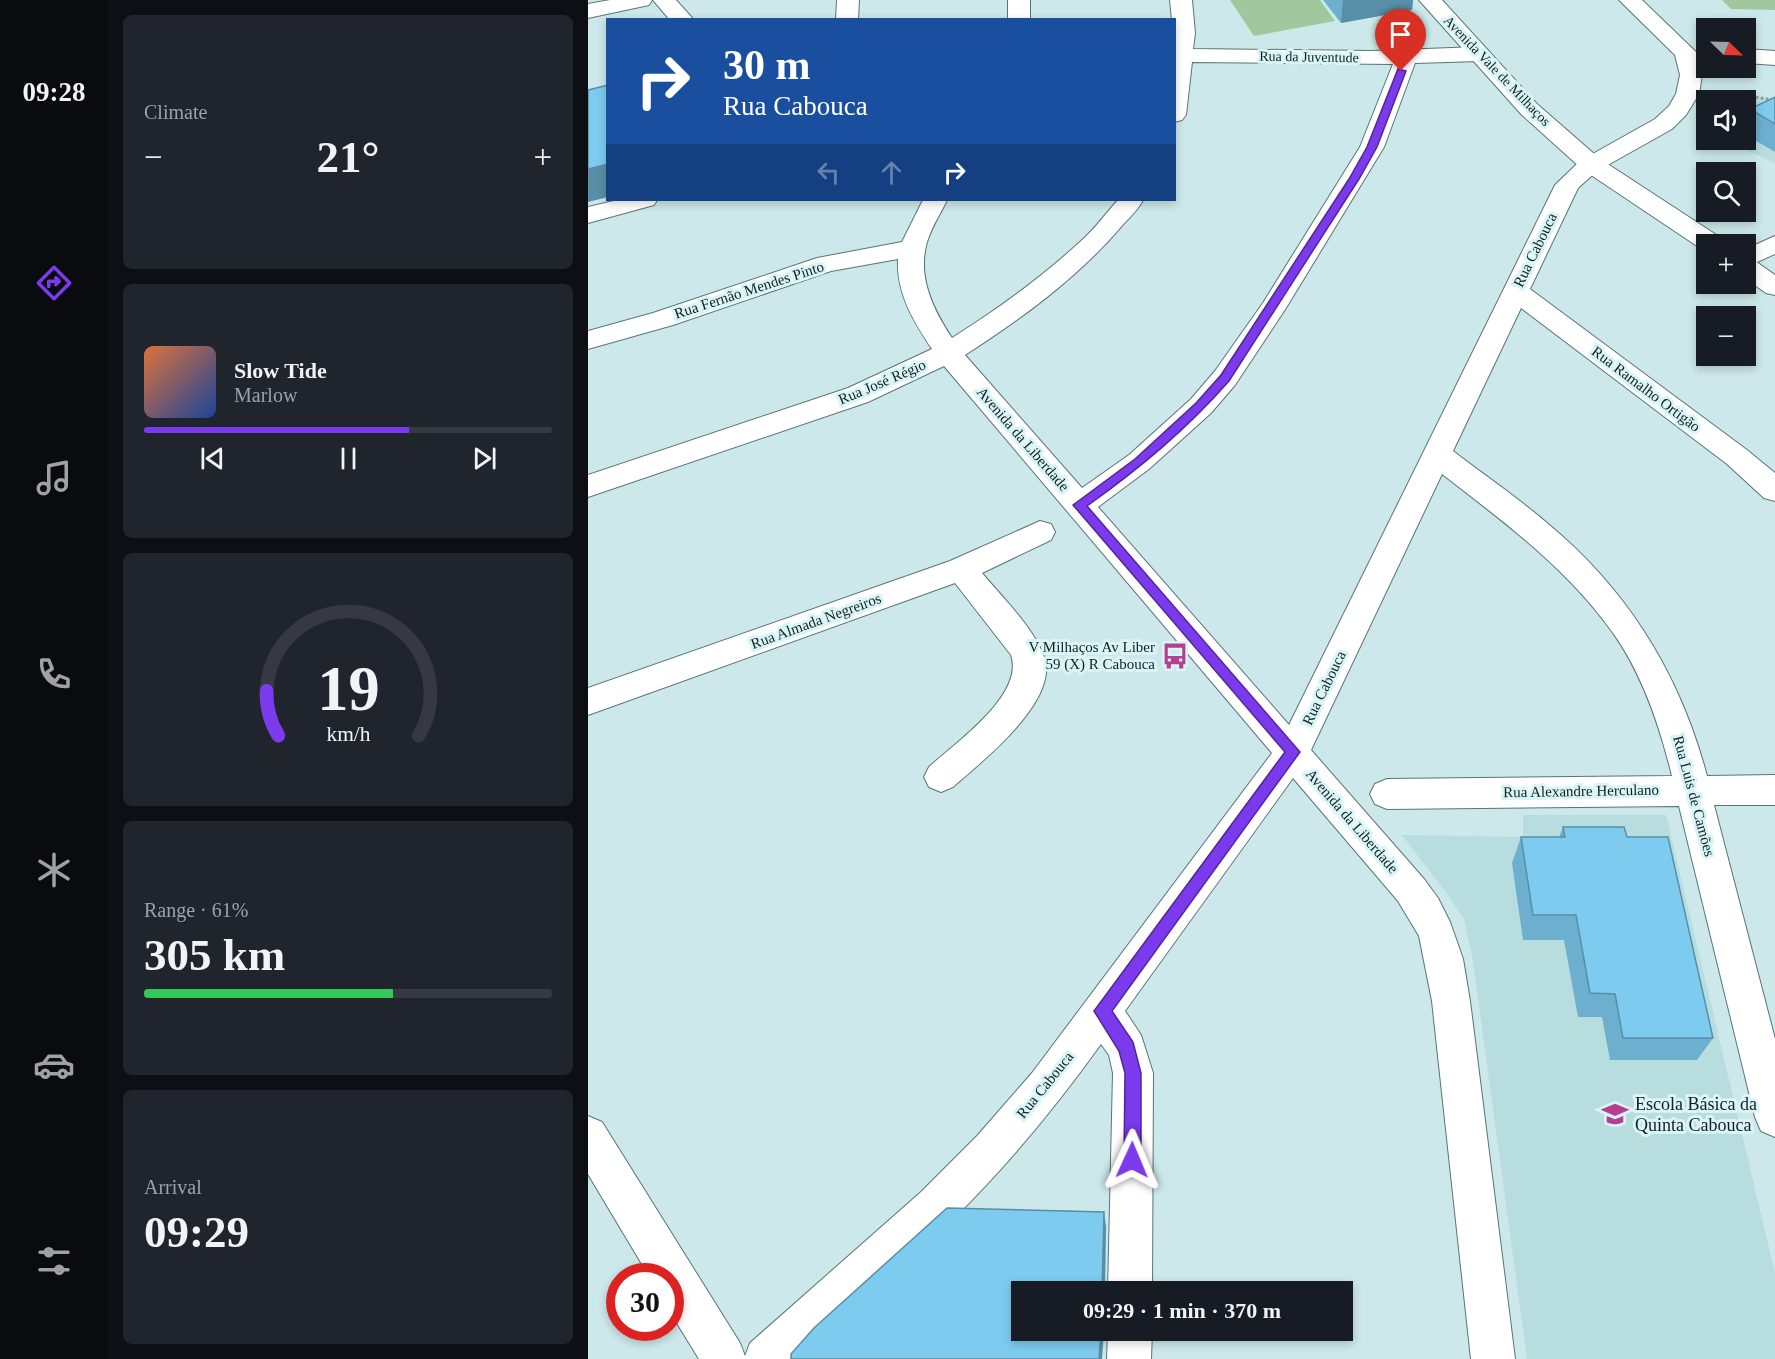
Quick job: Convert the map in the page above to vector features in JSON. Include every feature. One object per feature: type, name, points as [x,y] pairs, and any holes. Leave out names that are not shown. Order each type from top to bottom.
[{"type":"street","points":[[588,11],[641,0]]},
{"type":"street","points":[[664,0],[681,18]]},
{"type":"street","points":[[847,18],[848,0]]},
{"type":"street","points":[[1019,0],[1019,18]]},
{"type":"street","points":[[1176,85],[1178,55],[1184,33],[1181,0]]},
{"type":"street","name":"Avenida Vale de Milhaços","points":[[1430,0],[1529,109],[1591,164],[1697,234]]},
{"type":"street","points":[[1630,0],[1696,54],[1689,62],[1688,88]]},
{"type":"street","name":"Rua da Juventude","points":[[1178,55],[1406,57],[1479,54]]},
{"type":"street","points":[[1079,505],[1139,462],[1201,406],[1225,378],[1279,298],[1372,147],[1397,86],[1406,57]]},
{"type":"street","points":[[1756,57],[1775,58]]},
{"type":"street","name":"Rua Cabouca","points":[[766,1359],[936,1207],[991,1150],[1046,1087],[1293,752],[1567,185],[1591,164],[1663,126],[1677,112],[1686,97],[1688,88]]},
{"type":"street","points":[[588,215],[641,201]]},
{"type":"street","name":"Avenida da Liberdade","points":[[934,201],[916,233],[909,270],[913,291],[925,319],[948,353],[1411,890],[1437,934],[1451,1000],[1493,1359]]},
{"type":"street","name":"Rua José Régio","points":[[588,486],[858,395],[948,353],[1000,320],[1046,285],[1092,245],[1130,201]]},
{"type":"street","points":[[1756,254],[1775,244]]},
{"type":"street","name":"Rua Fernão Mendes Pinto","points":[[588,340],[663,319],[826,264],[912,248]]},
{"type":"street","points":[[1756,274],[1775,287]]},
{"type":"street","name":"Rua Ramalho Ortigão","points":[[1516,291],[1737,457],[1775,490]]},
{"type":"street","name":"Rua Luis de Camões","points":[[1438,454],[1537,531],[1587,579],[1625,625],[1656,679],[1680,738],[1775,1117]]},
{"type":"street","name":"Rua Almada Negreiros","points":[[588,702],[961,569],[1040,532]]},
{"type":"street","points":[[941,777],[1016,706],[1030,674],[1029,659],[1023,647],[961,569]]},
{"type":"street","name":"Rua Alexandre Herculano","points":[[1387,794],[1775,790]]},
{"type":"street","points":[[1102,1011],[1127,1048],[1133,1073],[1130,1281]]},
{"type":"street","points":[[588,1136],[724,1359]]},
{"type":"street","points":[[1129,1359],[1130,1341]]},
{"type":"path","points":[[1688,88],[1775,100]]},
{"type":"shaded area","points":[[1756,100],[1775,102],[1775,163],[1747,150],[1756,150]]},
{"type":"shaded area","name":"Escola Básica da Quinta Cabouca","points":[[1523,815],[1666,815],[1775,1273],[1775,1359],[1527,1359],[1472,955],[1464,919],[1402,835],[1523,837]]},
{"type":"green space","points":[[1230,0],[1320,0],[1335,21],[1254,36]]},
{"type":"green space","points":[[1722,0],[1775,0],[1775,10],[1731,9]]},
{"type":"building","points":[[606,86],[606,164],[588,169],[588,90]]},
{"type":"building","points":[[1775,97],[1775,124],[1756,113],[1756,106]]},
{"type":"building","points":[[1563,827],[1624,827],[1627,837],[1668,837],[1713,1038],[1623,1038],[1615,994],[1590,993],[1576,915],[1533,915],[1521,837],[1565,837]]},
{"type":"building","points":[[947,1208],[1104,1212],[1102,1281],[1011,1281],[1011,1341],[1100,1341],[1099,1359],[791,1359],[791,1354],[814,1328]]},
{"type":"place","name":"V Milhaços Av Liber 59 (X) R Cabouca","points":[[1175,656]]},
{"type":"place","name":"Escola Básica da Quinta Cabouca","points":[[1615,1114]]},
{"type":"route","points":[[1132,1160],[1133,1073],[1127,1048],[1102,1011],[1293,752],[1079,505],[1139,462],[1201,406],[1225,378],[1273,308],[1354,179],[1372,147],[1401,71]]}]
